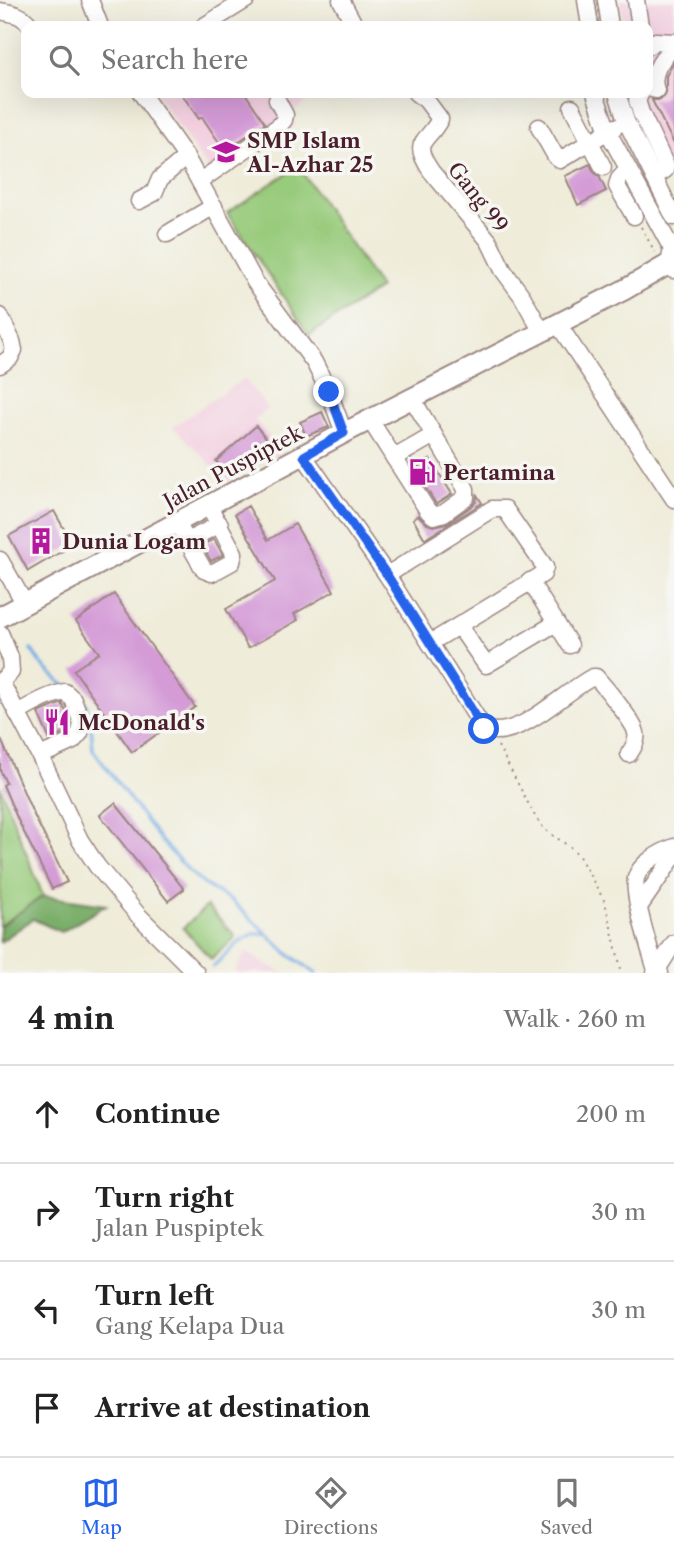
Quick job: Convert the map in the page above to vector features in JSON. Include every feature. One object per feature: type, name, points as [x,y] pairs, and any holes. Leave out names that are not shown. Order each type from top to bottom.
[{"type":"main road","name":"Jalan Puspiptek","points":[[0,617],[344,433],[672,266]]},
{"type":"street","points":[[90,0],[98,21]]},
{"type":"street","points":[[213,21],[246,0]]},
{"type":"street","points":[[341,0],[352,21]]},
{"type":"street","points":[[586,0],[589,21]]},
{"type":"street","points":[[606,0],[609,21]]},
{"type":"street","points":[[636,0],[639,21]]},
{"type":"street","points":[[0,11],[20,15],[27,21]]},
{"type":"street","points":[[653,43],[674,42],[656,71],[653,82]]},
{"type":"street","points":[[145,98],[186,157],[255,282],[314,362],[329,392],[344,433]]},
{"type":"street","name":"Gang 99","points":[[423,98],[440,118],[420,147],[423,159],[489,241],[503,270],[550,328]]},
{"type":"street","points":[[596,98],[608,132],[672,248],[672,266]]},
{"type":"street","points":[[619,98],[626,121],[674,217]]},
{"type":"street","points":[[638,98],[641,113],[666,166],[665,170],[654,177]]},
{"type":"street","points":[[200,181],[279,126],[285,115],[277,100]]},
{"type":"street","points":[[572,107],[603,167]]},
{"type":"street","points":[[539,127],[558,159],[562,159],[626,121]]},
{"type":"street","points":[[139,201],[154,193],[160,178],[186,157]]},
{"type":"street","points":[[628,169],[619,179],[617,186],[634,216]]},
{"type":"street","points":[[167,234],[214,206]]},
{"type":"street","points":[[0,316],[14,350],[10,358],[0,365]]},
{"type":"street","points":[[550,328],[674,499]]},
{"type":"street","points":[[370,420],[431,515],[444,513],[467,496],[466,489],[412,398]]},
{"type":"street","points":[[394,458],[434,435]]},
{"type":"street","points":[[304,456],[387,575],[481,726],[494,731],[508,729],[538,715],[596,677],[634,727],[637,736],[629,754]]},
{"type":"street","points":[[177,523],[204,570],[212,573],[232,562],[234,557],[233,549],[209,506]]},
{"type":"street","points":[[387,575],[492,509],[502,508],[545,567],[542,574],[430,643]]},
{"type":"street","points":[[187,541],[219,524]]},
{"type":"street","points":[[0,560],[6,585],[25,604]]},
{"type":"street","points":[[530,581],[570,645]]},
{"type":"street","points":[[459,626],[486,665],[556,623]]},
{"type":"street","points":[[0,633],[12,665],[11,672],[1,682],[80,840],[97,866],[138,915],[196,973]]},
{"type":"street","points":[[17,713],[60,693],[65,692],[73,699],[82,723],[80,733],[73,741],[40,756]]},
{"type":"street","points":[[657,972],[639,907],[637,874],[648,862],[674,847]]},
{"type":"street","points":[[639,907],[674,856]]},
{"type":"street","points":[[657,972],[674,943]]},
{"type":"path","points":[[494,731],[500,751],[536,818],[545,830],[573,849],[602,895],[622,973]]},
{"type":"shaded area","points":[[620,0],[674,0],[674,169],[663,157],[632,98],[653,98],[653,21],[623,21]]},
{"type":"shaded area","name":"SMP Islam Al-Azhar 25","points":[[158,98],[311,98],[289,115],[295,126],[215,179]]},
{"type":"shaded area","points":[[244,378],[268,409],[255,420],[283,452],[228,481],[173,427]]},
{"type":"shaded area","points":[[246,952],[282,973],[235,971]]},
{"type":"green space","points":[[298,166],[380,288],[309,335],[227,213]]},
{"type":"green space","points":[[0,786],[43,896],[0,926]]},
{"type":"green space","points":[[43,896],[106,905],[61,932],[33,919],[0,942],[0,926]]},
{"type":"green space","points":[[207,906],[236,937],[211,959],[183,928]]},
{"type":"building","points":[[674,62],[674,144],[652,100],[664,97],[666,76]]},
{"type":"building","points":[[184,98],[248,98],[265,123],[225,151],[202,117],[199,119]]},
{"type":"building","points":[[590,164],[606,191],[578,205],[565,176]]},
{"type":"building","points":[[322,412],[329,427],[306,436],[300,422]]},
{"type":"building","points":[[256,426],[267,439],[227,474],[216,461]]},
{"type":"building","points":[[430,459],[452,494],[436,504],[414,469]]},
{"type":"building","points":[[477,495],[482,503],[425,539],[413,519],[418,515],[433,526],[447,523],[473,505]]},
{"type":"building","points":[[248,506],[268,540],[295,524],[334,591],[294,614],[298,620],[248,648],[226,609],[275,581],[235,514]]},
{"type":"building","name":"Dunia Logam","points":[[54,511],[73,545],[28,571],[9,536]]},
{"type":"building","points":[[214,539],[223,555],[211,561],[202,545]]},
{"type":"building","points":[[114,594],[195,707],[132,752],[74,670],[99,653],[76,621]]},
{"type":"building","name":"McDonald's","points":[[62,703],[71,724],[70,728],[50,740],[38,713]]},
{"type":"building","points":[[0,737],[67,882],[52,889],[3,785],[6,783],[0,770]]},
{"type":"building","points":[[115,803],[184,889],[168,901],[100,815]]},
{"type":"waterway","points":[[31,649],[41,664],[60,682],[78,692],[86,704],[93,750],[161,841],[205,885],[232,901],[288,954],[316,973]]},
{"type":"waterway","points":[[213,967],[239,942],[253,934],[265,934]]},
{"type":"place","name":"SMP Islam Al-Azhar 25","points":[[226,152]]},
{"type":"place","name":"Pertamina","points":[[422,472]]},
{"type":"place","name":"Dunia Logam","points":[[41,541]]},
{"type":"place","name":"McDonald's","points":[[57,722]]},
{"type":"route","points":[[329,392],[344,433],[304,456],[387,575],[484,729]]}]
